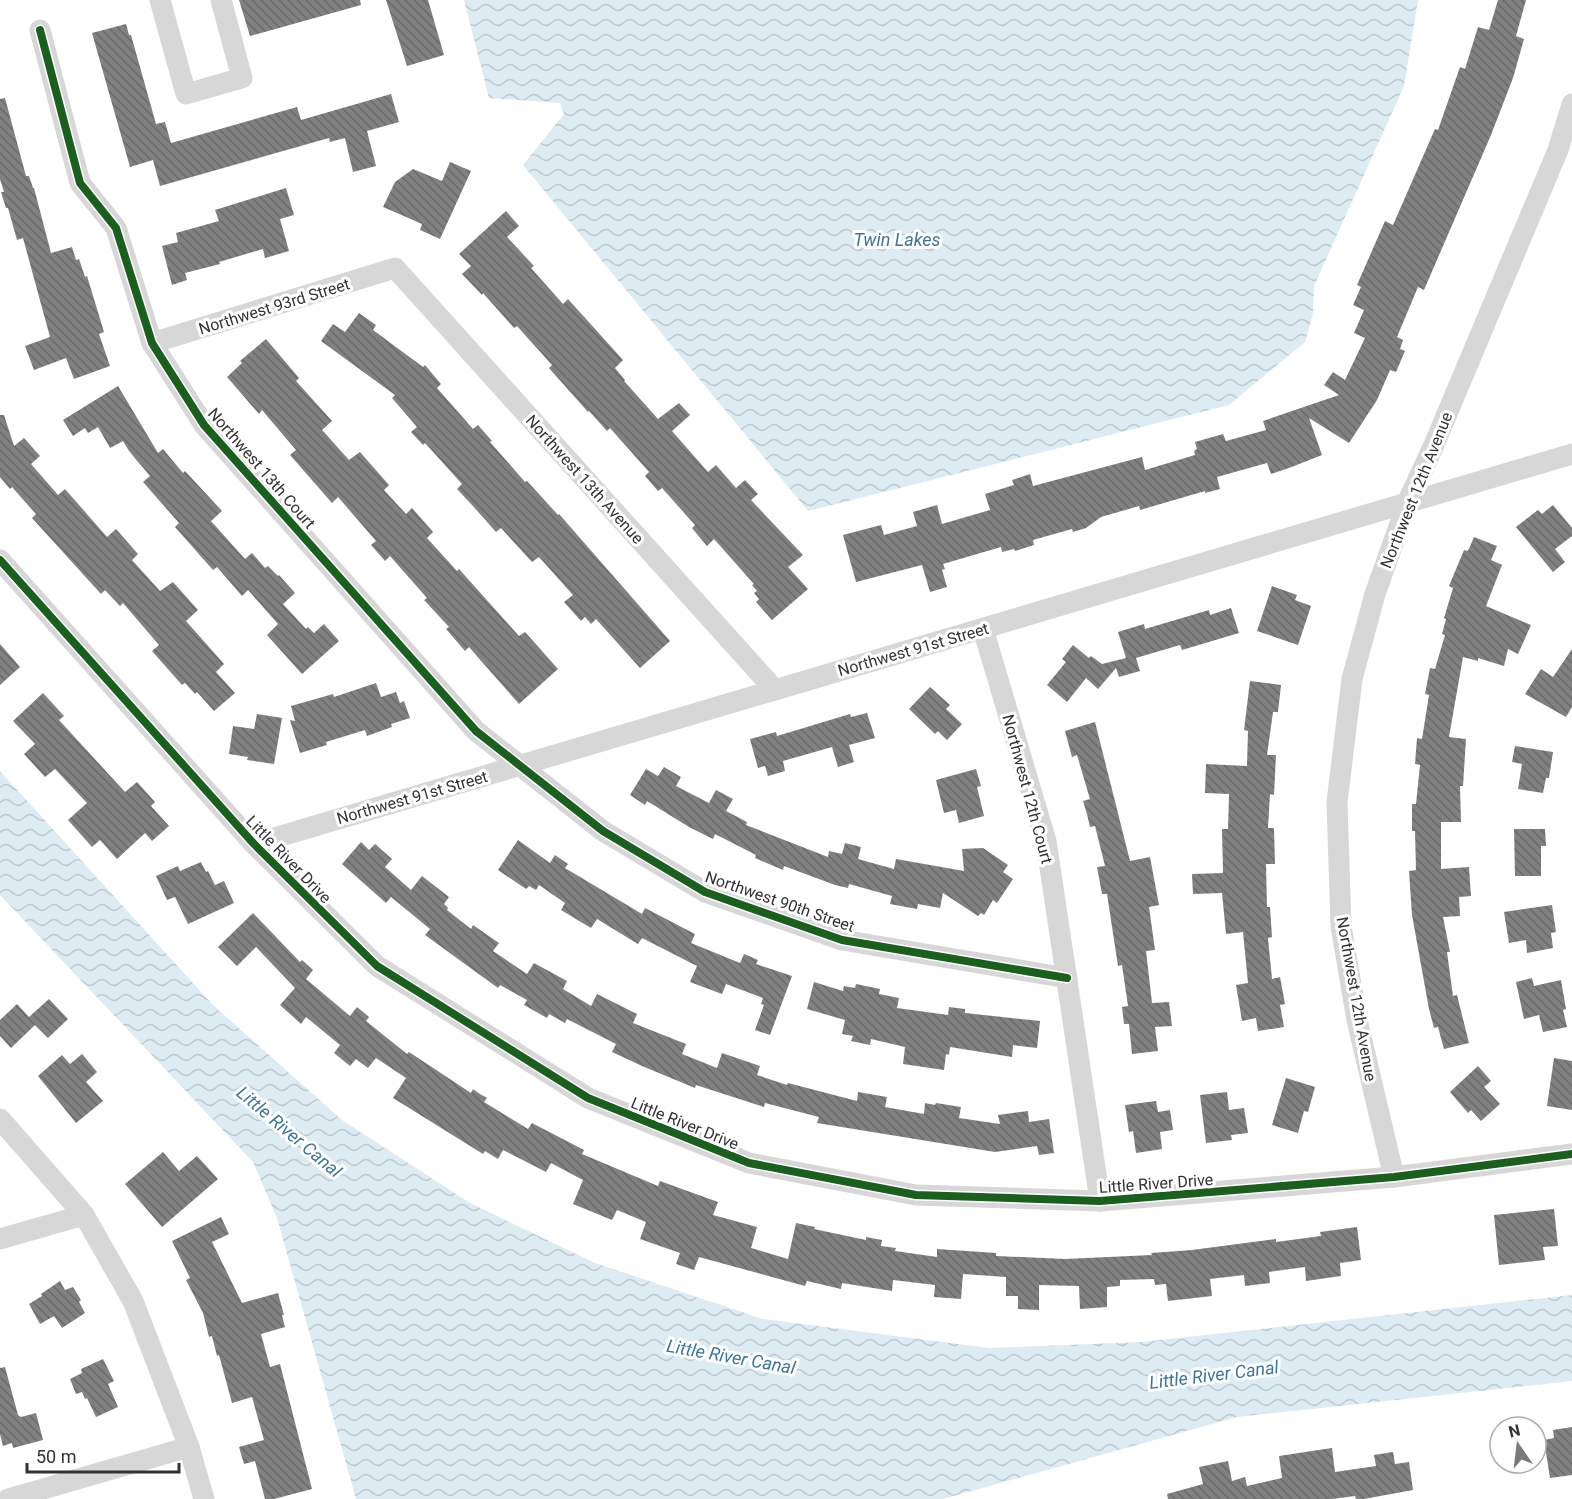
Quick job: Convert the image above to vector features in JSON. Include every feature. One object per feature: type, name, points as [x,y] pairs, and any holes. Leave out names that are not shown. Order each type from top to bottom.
[{"type":"street","points":[[160,0],[186,94],[242,78],[220,0]]},
{"type":"street","name":"Northwest 13th Court","points":[[40,30],[80,183],[116,228],[152,343],[204,425],[476,731],[520,766]]},
{"type":"street","name":"Northwest 12th Avenue","points":[[1394,1177],[1358,1020],[1341,926],[1337,802],[1352,679],[1375,594],[1408,501],[1558,150],[1572,104]]},
{"type":"street","name":"Northwest 93rd Street","points":[[152,343],[395,268]]},
{"type":"street","name":"Northwest 13th Avenue","points":[[395,268],[776,690]]},
{"type":"street","name":"Northwest 91st Street","points":[[254,844],[1572,454]]},
{"type":"street","name":"Little River Drive","points":[[0,560],[254,844],[377,966],[588,1098],[749,1163],[916,1195],[1100,1201],[1394,1177],[1572,1154]]},
{"type":"street","name":"Northwest 12th Court","points":[[983,629],[1046,841],[1100,1201]]},
{"type":"street","name":"Northwest 90th Street","points":[[520,766],[603,831],[705,892],[842,940],[1067,978]]},
{"type":"street","points":[[0,1119],[84,1215],[133,1301],[189,1447],[204,1499]]},
{"type":"street","points":[[0,1239],[84,1215]]},
{"type":"street","points":[[8,1499],[189,1447]]},
{"type":"water","name":"Twin Lakes","points":[[464,0],[1418,0],[1404,86],[1314,286],[1313,314],[1305,342],[1229,405],[808,511],[523,165],[564,114],[560,103],[489,98]]},
{"type":"water","name":"Little River Canal","points":[[0,771],[213,1005],[342,1120],[470,1203],[595,1263],[763,1319],[989,1348],[1141,1342],[1572,1295],[1572,1381],[1237,1417],[943,1499],[356,1499],[277,1218],[253,1162],[0,895]]},
{"type":"building","points":[[239,0],[360,0],[361,5],[250,36]]},
{"type":"building","points":[[386,0],[428,0],[444,55],[407,66]]},
{"type":"building","points":[[1498,0],[1526,0],[1516,36],[1524,39],[1513,78],[1424,290],[1418,287],[1397,337],[1403,340],[1400,349],[1405,351],[1396,372],[1390,370],[1377,400],[1349,443],[1309,418],[1322,455],[1289,468],[1271,474],[1267,463],[1217,477],[1220,489],[1205,493],[1205,491],[1140,510],[1139,506],[1101,517],[1086,528],[1073,532],[1072,529],[1033,540],[1034,545],[1015,551],[1014,549],[1002,552],[1001,547],[943,564],[945,569],[942,570],[947,587],[930,592],[922,565],[856,582],[843,535],[881,525],[884,535],[917,526],[913,512],[937,505],[942,524],[990,510],[985,494],[1014,485],[1012,480],[1030,474],[1033,486],[1142,457],[1145,470],[1195,455],[1194,451],[1197,449],[1195,442],[1223,434],[1226,441],[1266,430],[1263,421],[1339,395],[1324,385],[1333,372],[1345,380],[1365,338],[1354,333],[1364,310],[1353,305],[1361,287],[1357,285],[1385,221],[1393,225],[1435,129],[1438,130],[1460,67],[1465,69],[1478,27],[1489,30]]},
{"type":"building","points":[[126,24],[156,124],[165,122],[171,143],[297,107],[301,120],[391,94],[399,122],[367,131],[376,166],[353,172],[345,138],[330,142],[329,138],[160,186],[153,160],[130,167],[92,33]]},
{"type":"building","points":[[5,98],[26,176],[29,176],[34,188],[51,253],[72,247],[76,260],[79,259],[85,277],[87,276],[104,332],[99,334],[110,366],[74,379],[66,358],[34,370],[25,346],[50,337],[23,238],[17,240],[1,192],[4,192],[0,179],[0,99]]},
{"type":"building","points":[[450,162],[471,171],[440,239],[420,230],[422,224],[383,207],[395,182],[413,169],[442,181]]},
{"type":"building","points":[[286,188],[294,215],[280,219],[289,251],[265,258],[263,249],[185,273],[187,280],[172,285],[162,246],[178,242],[176,233],[219,221],[215,210]]},
{"type":"building","points":[[506,211],[519,226],[507,237],[534,266],[531,268],[563,304],[568,299],[623,360],[615,368],[624,381],[658,419],[679,403],[690,415],[672,431],[708,472],[716,465],[736,488],[745,480],[758,494],[751,500],[803,555],[788,567],[808,589],[772,620],[756,602],[759,599],[754,593],[757,591],[752,585],[754,584],[714,539],[707,546],[692,528],[695,525],[662,488],[658,491],[645,476],[649,472],[610,428],[607,431],[588,412],[549,368],[552,365],[517,326],[514,328],[483,293],[482,295],[462,274],[471,266],[459,254]]},
{"type":"building","points":[[359,313],[376,325],[373,330],[423,367],[425,365],[441,384],[437,388],[473,429],[478,425],[525,482],[527,481],[559,514],[670,641],[640,668],[596,619],[591,624],[585,617],[581,621],[564,602],[573,595],[539,557],[532,562],[501,528],[496,532],[457,489],[462,484],[425,443],[423,445],[411,432],[417,427],[392,398],[395,395],[321,341],[333,324],[345,332]]},
{"type":"building","points":[[266,339],[299,378],[296,381],[332,421],[322,430],[349,460],[360,452],[389,485],[384,490],[406,514],[412,508],[433,532],[427,538],[457,571],[459,569],[519,636],[525,632],[558,669],[519,704],[469,647],[465,651],[446,629],[449,627],[424,600],[427,598],[390,556],[385,561],[371,545],[376,541],[338,497],[332,503],[290,455],[296,450],[262,410],[259,414],[227,377],[242,363],[240,361]]},
{"type":"building","points":[[118,386],[158,453],[163,449],[183,473],[185,471],[222,511],[211,521],[245,559],[252,553],[265,568],[268,566],[279,575],[295,593],[283,604],[306,629],[308,627],[314,633],[324,624],[339,641],[302,674],[267,635],[278,624],[248,590],[242,596],[217,567],[213,570],[175,527],[179,523],[143,482],[150,476],[123,441],[110,448],[98,427],[88,433],[85,428],[73,436],[63,420]]},
{"type":"building","points":[[0,415],[4,415],[14,446],[24,438],[40,456],[31,464],[58,495],[65,489],[107,537],[116,529],[138,554],[132,560],[160,591],[173,582],[198,610],[186,621],[224,664],[216,672],[235,693],[214,711],[197,692],[195,694],[185,683],[182,685],[152,651],[159,645],[123,603],[120,606],[105,590],[101,594],[32,518],[36,514],[0,477]]},
{"type":"building","points":[[1553,505],[1572,528],[1572,536],[1555,549],[1565,562],[1553,572],[1516,527],[1538,510],[1542,514]]},
{"type":"building","points":[[1474,537],[1497,546],[1491,560],[1502,565],[1486,606],[1531,625],[1518,654],[1508,649],[1504,666],[1478,658],[1478,661],[1463,657],[1449,737],[1466,739],[1463,786],[1460,786],[1461,822],[1441,822],[1441,869],[1469,867],[1471,896],[1459,897],[1460,916],[1443,917],[1450,952],[1447,952],[1453,996],[1457,995],[1469,1043],[1444,1049],[1438,1027],[1434,1028],[1429,1009],[1412,915],[1409,871],[1416,870],[1412,804],[1416,804],[1420,765],[1415,764],[1417,738],[1422,739],[1429,695],[1425,694],[1430,668],[1435,669],[1445,635],[1442,634],[1446,619],[1444,618],[1453,588],[1449,586],[1464,550],[1468,551]]},
{"type":"building","points":[[1272,586],[1297,595],[1295,600],[1311,606],[1298,645],[1257,631]]},
{"type":"building","points":[[1231,608],[1239,633],[1182,650],[1180,645],[1136,658],[1140,671],[1119,677],[1116,668],[1098,689],[1086,678],[1067,702],[1047,685],[1066,662],[1062,659],[1073,645],[1089,658],[1091,656],[1102,664],[1126,658],[1118,632],[1144,624],[1145,629],[1209,610],[1210,615]]},
{"type":"building","points":[[0,644],[20,667],[0,685]]},
{"type":"building","points":[[1572,649],[1572,707],[1566,717],[1525,694],[1541,669],[1553,677]]},
{"type":"building","points":[[1250,681],[1281,685],[1278,712],[1273,712],[1267,755],[1276,755],[1274,795],[1270,794],[1268,828],[1274,828],[1275,864],[1266,864],[1267,907],[1270,907],[1272,937],[1268,938],[1272,979],[1280,977],[1285,1004],[1280,1005],[1284,1027],[1258,1031],[1256,1018],[1242,1021],[1236,985],[1248,983],[1243,932],[1226,934],[1222,893],[1193,894],[1192,874],[1223,873],[1222,829],[1228,829],[1229,794],[1205,793],[1206,764],[1247,766],[1248,731],[1244,730]]},
{"type":"building","points":[[376,683],[381,697],[396,692],[400,703],[404,701],[410,718],[391,724],[392,727],[367,736],[365,730],[300,753],[290,720],[295,721],[291,706],[333,694],[334,697]]},
{"type":"building","points":[[930,687],[950,705],[946,709],[962,724],[947,740],[938,731],[935,734],[909,709]]},
{"type":"building","points":[[43,693],[64,716],[59,720],[125,792],[137,782],[155,802],[151,806],[169,826],[152,841],[145,833],[117,859],[100,840],[92,847],[68,820],[87,803],[55,769],[45,777],[24,754],[35,744],[13,721]]},
{"type":"building","points":[[867,713],[875,738],[849,745],[854,762],[838,767],[832,747],[783,761],[785,771],[768,776],[765,766],[758,768],[750,739],[776,732],[777,736],[850,714],[851,717]]},
{"type":"building","points":[[257,714],[282,718],[274,764],[247,760],[248,757],[229,754],[233,726],[254,729]]},
{"type":"building","points":[[1095,722],[1130,861],[1150,857],[1159,905],[1149,907],[1155,950],[1146,951],[1152,1003],[1169,1002],[1172,1026],[1155,1027],[1158,1051],[1132,1054],[1129,1024],[1124,1024],[1122,1007],[1128,1006],[1122,965],[1118,966],[1107,894],[1102,894],[1097,867],[1105,866],[1095,826],[1090,827],[1083,801],[1090,799],[1077,755],[1072,757],[1065,731]]},
{"type":"building","points":[[1515,746],[1553,752],[1549,778],[1546,778],[1543,793],[1518,789],[1522,764],[1512,762]]},
{"type":"building","points":[[664,767],[681,777],[676,786],[709,803],[716,790],[733,799],[726,811],[747,822],[746,825],[828,857],[829,851],[842,854],[845,843],[861,847],[858,859],[894,869],[896,859],[964,871],[962,849],[983,848],[1008,865],[1003,872],[1013,879],[997,903],[993,900],[984,915],[981,913],[978,916],[943,893],[940,908],[918,904],[917,909],[890,904],[892,896],[849,884],[848,888],[835,885],[784,866],[783,870],[755,858],[756,855],[715,834],[713,839],[647,801],[645,805],[630,795],[646,769],[658,776]]},
{"type":"building","points":[[976,769],[981,786],[977,787],[984,816],[959,823],[956,810],[944,813],[936,780]]},
{"type":"building","points":[[1514,829],[1545,829],[1546,846],[1541,846],[1541,876],[1515,876]]},
{"type":"building","points":[[518,840],[550,863],[555,855],[568,864],[565,868],[642,914],[645,908],[695,934],[691,943],[740,963],[744,954],[758,960],[756,964],[792,976],[770,1035],[755,1030],[764,1005],[761,1004],[763,998],[726,984],[722,994],[690,982],[697,966],[642,938],[638,944],[597,919],[591,928],[561,910],[565,903],[539,885],[536,890],[529,886],[526,889],[498,870]]},
{"type":"building","points":[[361,842],[369,850],[375,844],[392,859],[385,867],[411,890],[422,876],[449,897],[444,904],[447,910],[471,929],[473,925],[499,943],[493,951],[527,974],[534,963],[567,981],[563,989],[591,1006],[597,994],[637,1014],[633,1023],[686,1044],[682,1054],[717,1068],[722,1053],[760,1066],[757,1075],[787,1085],[788,1083],[857,1101],[858,1092],[887,1097],[885,1107],[924,1114],[925,1103],[935,1105],[936,1103],[961,1107],[959,1118],[1000,1124],[998,1115],[1028,1111],[1029,1122],[1049,1119],[1054,1153],[1039,1155],[1037,1146],[995,1152],[817,1123],[819,1117],[765,1103],[764,1107],[696,1085],[695,1088],[642,1066],[612,1052],[616,1044],[567,1019],[565,1023],[549,1014],[547,1018],[524,1005],[527,1000],[500,985],[498,988],[425,935],[430,929],[391,897],[386,903],[342,864]]},
{"type":"building","points":[[201,862],[215,885],[224,881],[234,903],[188,924],[175,897],[167,900],[156,876],[178,866],[180,871]]},
{"type":"building","points":[[1552,905],[1556,932],[1551,933],[1553,948],[1527,953],[1526,940],[1509,943],[1504,912]]},
{"type":"building","points":[[253,913],[300,962],[302,960],[313,970],[306,979],[350,1016],[357,1007],[369,1017],[366,1021],[407,1054],[409,1052],[471,1093],[473,1089],[487,1098],[484,1102],[528,1129],[532,1123],[584,1150],[582,1154],[658,1186],[660,1181],[718,1202],[713,1215],[757,1227],[751,1248],[788,1259],[796,1223],[866,1240],[866,1237],[882,1240],[881,1246],[896,1248],[895,1251],[937,1257],[937,1249],[996,1253],[996,1256],[1065,1259],[1152,1255],[1151,1253],[1276,1239],[1276,1242],[1321,1236],[1320,1232],[1357,1227],[1361,1260],[1340,1263],[1341,1276],[1306,1281],[1305,1267],[1269,1272],[1270,1283],[1245,1286],[1244,1275],[1210,1279],[1212,1296],[1168,1301],[1166,1284],[1155,1285],[1154,1279],[1120,1280],[1120,1286],[1107,1287],[1107,1307],[1080,1309],[1079,1286],[1039,1285],[1039,1310],[1018,1309],[1018,1296],[1006,1296],[1006,1277],[963,1274],[961,1299],[934,1297],[935,1285],[893,1280],[892,1291],[842,1283],[841,1289],[807,1281],[805,1286],[699,1257],[694,1270],[676,1264],[680,1253],[640,1239],[646,1222],[617,1210],[612,1220],[573,1204],[583,1180],[551,1163],[546,1172],[503,1150],[498,1159],[485,1151],[483,1154],[393,1098],[406,1078],[376,1058],[368,1068],[356,1059],[350,1066],[334,1053],[340,1045],[306,1017],[301,1024],[280,1005],[295,988],[256,947],[237,966],[218,947]]},
{"type":"building","points":[[1532,978],[1534,986],[1561,980],[1566,1009],[1563,1010],[1567,1027],[1543,1032],[1539,1015],[1524,1019],[1516,982]]},
{"type":"building","points":[[814,982],[843,991],[844,986],[855,988],[856,984],[880,989],[879,994],[899,998],[897,1008],[948,1015],[949,1007],[965,1009],[965,1013],[1040,1021],[1037,1048],[1013,1045],[1012,1057],[950,1047],[949,1055],[946,1054],[944,1070],[903,1064],[905,1047],[871,1039],[870,1045],[851,1041],[853,1036],[842,1034],[845,1020],[807,1009]]},
{"type":"building","points":[[49,999],[68,1019],[48,1038],[35,1025],[11,1048],[0,1036],[0,1020],[17,1004],[29,1017]]},
{"type":"building","points":[[82,1054],[97,1072],[86,1082],[103,1101],[76,1123],[38,1076],[62,1055],[70,1064]]},
{"type":"building","points":[[1554,1058],[1572,1061],[1572,1110],[1547,1106]]},
{"type":"building","points":[[1478,1066],[1491,1081],[1484,1087],[1500,1104],[1481,1121],[1471,1110],[1468,1113],[1450,1092]]},
{"type":"building","points":[[1286,1078],[1315,1087],[1308,1112],[1304,1111],[1298,1133],[1272,1125]]},
{"type":"building","points":[[1227,1092],[1229,1110],[1244,1108],[1248,1133],[1231,1135],[1232,1140],[1206,1143],[1200,1095]]},
{"type":"building","points":[[1156,1101],[1158,1112],[1170,1110],[1173,1130],[1160,1132],[1162,1149],[1136,1153],[1133,1131],[1129,1132],[1125,1105]]},
{"type":"building","points":[[163,1152],[179,1171],[197,1156],[218,1179],[162,1227],[125,1184]]},
{"type":"building","points":[[1554,1209],[1558,1246],[1543,1247],[1545,1260],[1499,1265],[1494,1215]]},
{"type":"building","points":[[221,1217],[229,1234],[212,1242],[242,1303],[278,1293],[284,1315],[282,1315],[285,1327],[261,1334],[270,1367],[280,1364],[312,1489],[274,1499],[265,1499],[255,1461],[244,1464],[239,1447],[264,1440],[252,1397],[232,1403],[212,1336],[209,1337],[203,1313],[186,1280],[190,1278],[172,1241]]},
{"type":"building","points":[[60,1281],[65,1290],[73,1287],[81,1300],[79,1302],[85,1313],[62,1328],[54,1316],[40,1324],[29,1304]]},
{"type":"building","points":[[103,1359],[114,1381],[108,1384],[118,1407],[96,1417],[82,1392],[76,1394],[70,1379],[82,1373],[81,1369]]},
{"type":"building","points":[[5,1367],[18,1415],[21,1417],[36,1413],[43,1440],[13,1448],[12,1443],[3,1446],[0,1434],[0,1368]]},
{"type":"building","points":[[1572,1427],[1572,1475],[1550,1478],[1548,1439],[1554,1438],[1553,1430]]},
{"type":"building","points":[[1332,1448],[1335,1472],[1376,1466],[1374,1455],[1393,1452],[1395,1464],[1409,1462],[1413,1490],[1364,1499],[1356,1499],[1355,1496],[1332,1499],[1168,1499],[1167,1494],[1203,1484],[1199,1467],[1228,1461],[1232,1481],[1245,1477],[1247,1486],[1282,1478],[1279,1456]]},
{"type":"cycle path","points":[[40,30],[80,183],[116,228],[152,343],[204,425],[476,731],[603,831],[705,892],[842,940],[1067,978]]},
{"type":"cycle path","points":[[0,560],[254,844],[377,966],[588,1098],[749,1163],[916,1195],[1100,1201],[1394,1177],[1572,1154]]}]
